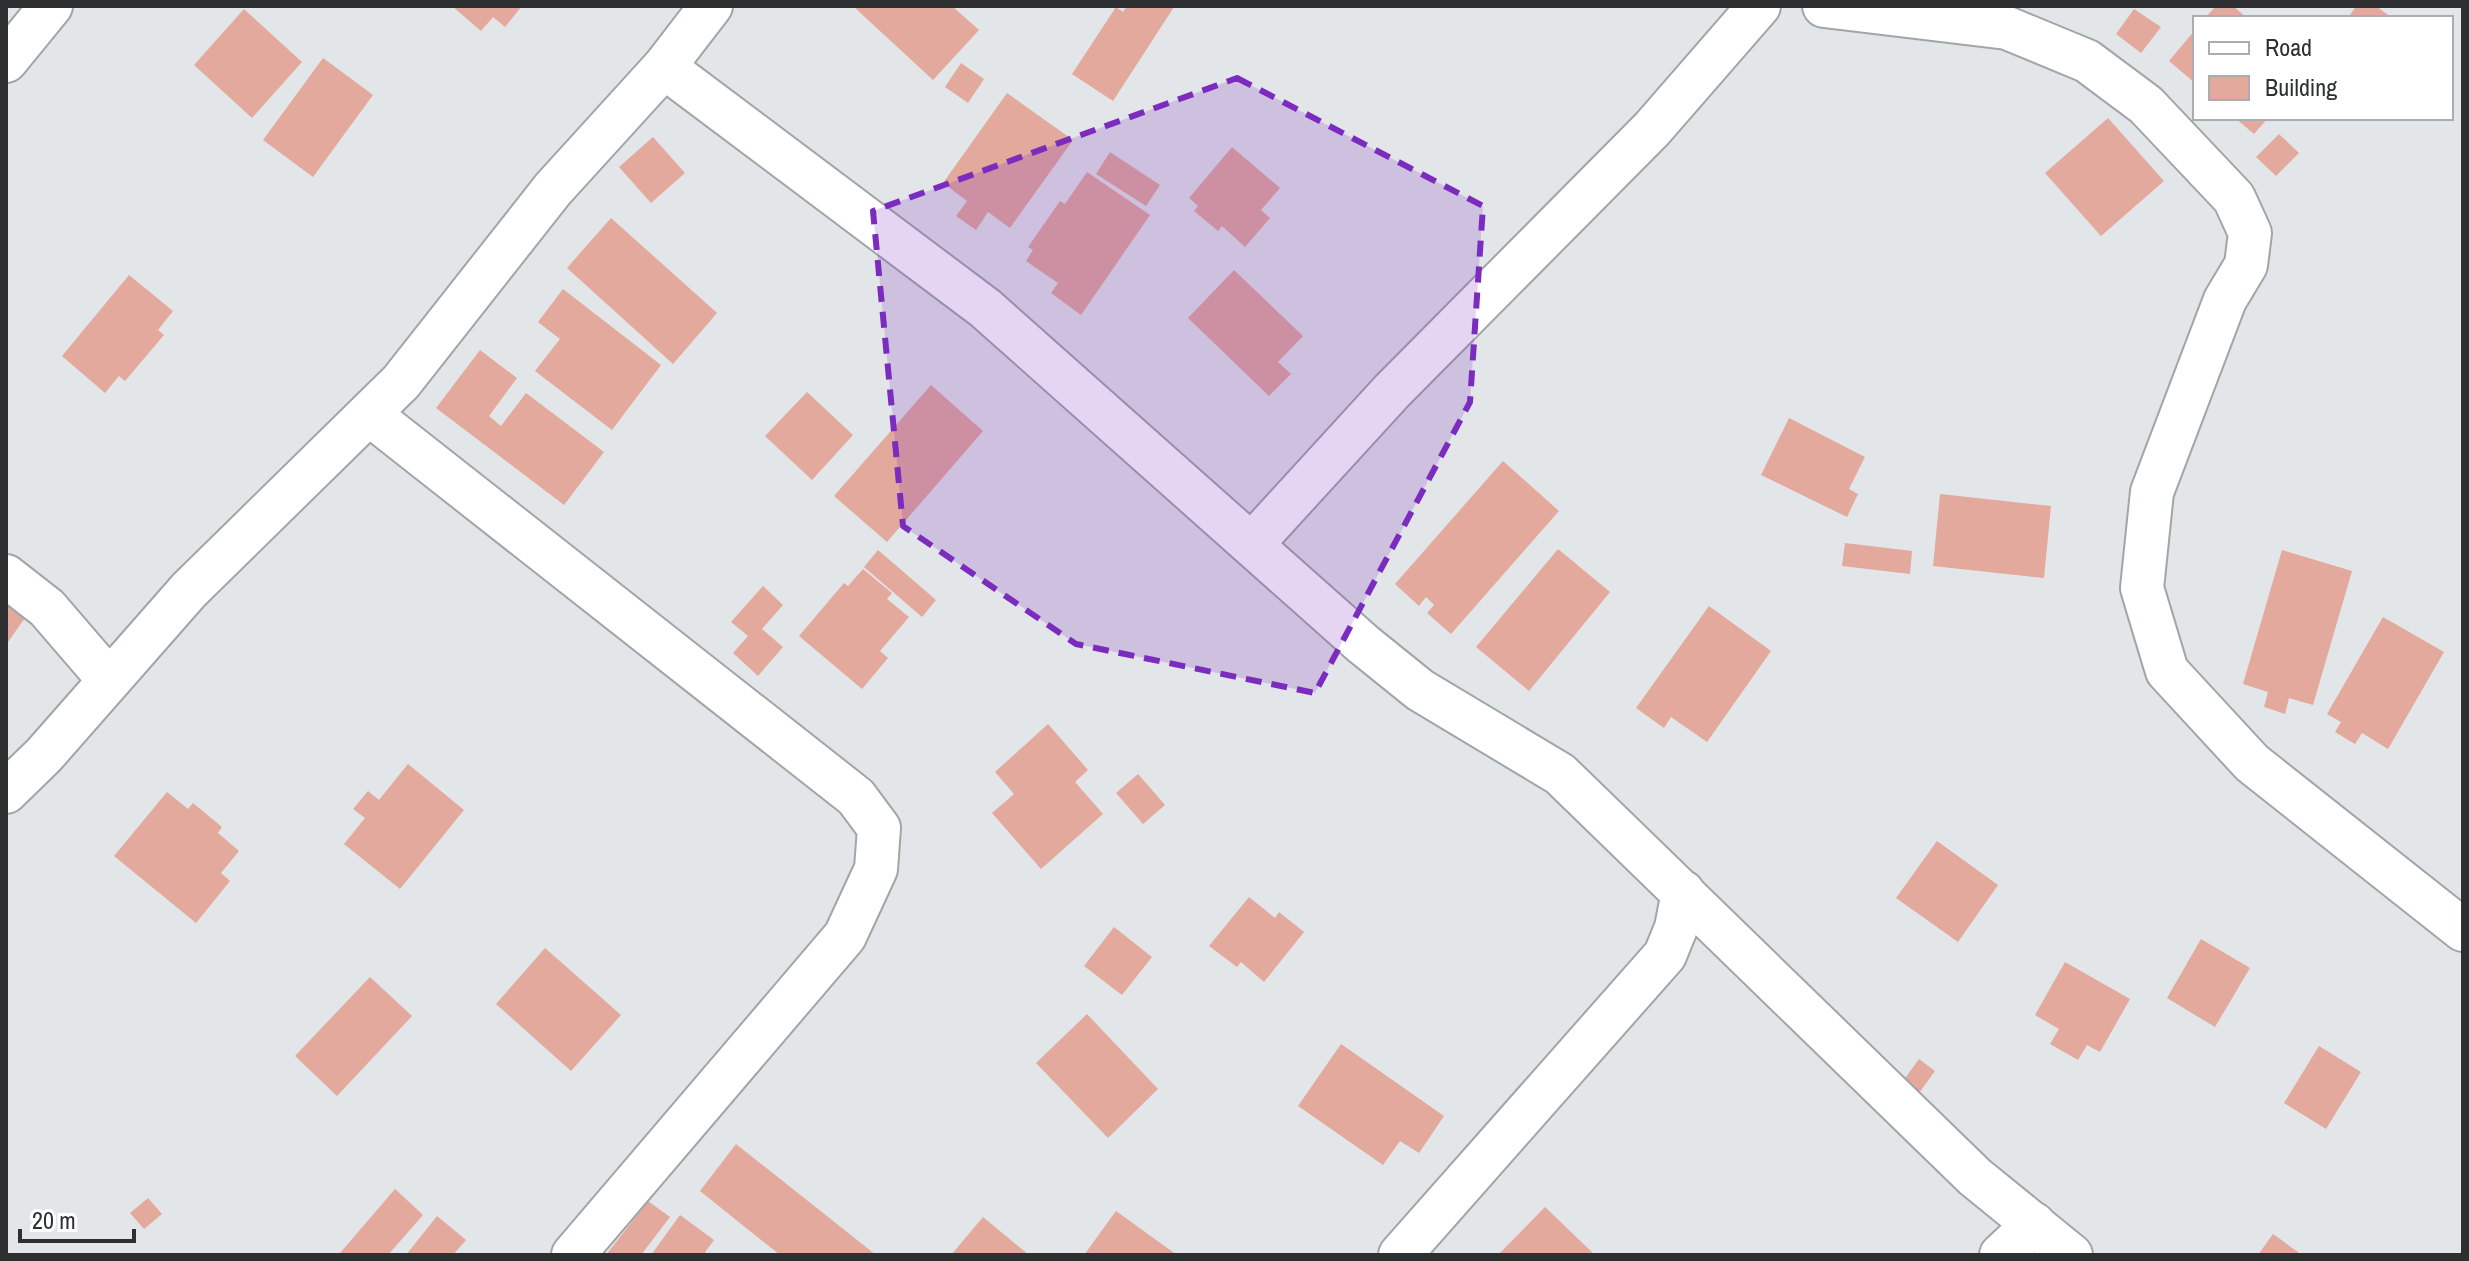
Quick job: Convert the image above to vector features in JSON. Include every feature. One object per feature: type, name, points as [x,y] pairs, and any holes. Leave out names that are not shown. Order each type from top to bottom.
[{"type":"street","points":[[6,61],[51,6]]},
{"type":"street","points":[[6,792],[44,755],[189,590],[401,382],[553,189],[664,67],[711,6]]},
{"type":"street","points":[[1252,544],[1392,391],[1652,129],[1759,6]]},
{"type":"street","points":[[1824,6],[2007,28],[2087,61],[2146,105],[2234,198],[2250,233],[2246,265],[2225,300],[2152,492],[2142,588],[2167,671],[2252,763],[2463,930]]},
{"type":"street","points":[[664,67],[985,308],[1420,690],[1560,774],[1975,1177],[2071,1255]]},
{"type":"street","points":[[369,414],[856,797],[879,828],[876,869],[845,936],[573,1255]]},
{"type":"street","points":[[6,576],[47,608],[109,680]]},
{"type":"street","points":[[1400,1255],[1665,955],[1676,928],[1683,892]]},
{"type":"street","points":[[2001,1255],[2034,1224]]},
{"type":"highlighted area","points":[[1237,78],[1483,206],[1470,402],[1315,693],[1076,644],[903,526],[873,211]]},
{"type":"building","points":[[452,6],[522,6],[505,27],[493,17],[481,31]]},
{"type":"building","points":[[853,6],[952,6],[979,30],[933,80]]},
{"type":"building","points":[[1127,6],[1174,7],[1113,101],[1072,74],[1116,7],[1123,12]]},
{"type":"building","points":[[2216,6],[2233,6],[2245,16],[2207,16]]},
{"type":"building","points":[[2356,6],[2376,6],[2389,16],[2349,16]]},
{"type":"building","points":[[244,9],[302,62],[252,118],[194,65]]},
{"type":"building","points":[[2134,9],[2161,27],[2141,53],[2116,34]]},
{"type":"building","points":[[2193,32],[2193,81],[2169,61]]},
{"type":"building","points":[[323,58],[373,95],[313,177],[263,140]]},
{"type":"building","points":[[961,63],[984,79],[968,103],[945,87]]},
{"type":"building","points":[[1007,93],[1073,140],[1010,228],[988,212],[976,230],[956,216],[967,201],[943,183]]},
{"type":"building","points":[[2108,118],[2164,181],[2101,236],[2045,173]]},
{"type":"building","points":[[2237,120],[2266,120],[2254,134]]},
{"type":"building","points":[[2279,134],[2299,153],[2276,176],[2256,157]]},
{"type":"building","points":[[653,137],[685,173],[651,203],[619,167]]},
{"type":"building","points":[[1232,147],[1280,188],[1261,210],[1270,218],[1245,247],[1222,226],[1218,231],[1194,211],[1198,206],[1189,198]]},
{"type":"building","points":[[1110,152],[1160,185],[1146,206],[1096,174]]},
{"type":"building","points":[[1087,172],[1150,215],[1081,315],[1051,293],[1058,283],[1026,261],[1033,250],[1028,247],[1060,201],[1065,204]]},
{"type":"building","points":[[611,218],[717,313],[673,364],[567,268]]},
{"type":"building","points":[[1234,270],[1303,336],[1278,362],[1291,374],[1269,396],[1188,318]]},
{"type":"building","points":[[129,275],[173,311],[158,330],[164,335],[125,381],[119,376],[105,393],[62,356]]},
{"type":"building","points":[[563,289],[661,365],[612,430],[535,371],[560,339],[538,322]]},
{"type":"building","points":[[480,350],[517,378],[489,416],[501,426],[526,393],[604,452],[564,505],[436,408]]},
{"type":"building","points":[[931,385],[983,431],[887,542],[834,496]]},
{"type":"building","points":[[807,392],[853,435],[812,480],[765,436]]},
{"type":"building","points":[[1789,418],[1865,457],[1849,489],[1858,494],[1847,517],[1761,475]]},
{"type":"building","points":[[1503,461],[1559,511],[1451,634],[1427,613],[1434,605],[1426,597],[1419,606],[1395,584]]},
{"type":"building","points":[[1940,494],[2051,506],[2044,578],[1933,566]]},
{"type":"building","points":[[1845,543],[1912,551],[1910,574],[1842,566]]},
{"type":"building","points":[[1558,549],[1610,592],[1529,691],[1476,647]]},
{"type":"building","points":[[878,550],[936,600],[922,617],[864,567]]},
{"type":"building","points":[[2282,550],[2352,571],[2313,705],[2289,698],[2285,714],[2264,707],[2268,692],[2243,684]]},
{"type":"building","points":[[863,569],[892,593],[887,599],[909,617],[880,651],[888,658],[862,689],[799,636],[844,583],[848,586]]},
{"type":"building","points":[[763,586],[783,605],[762,629],[783,647],[758,676],[733,653],[748,636],[731,622]]},
{"type":"building","points":[[6,596],[29,612],[6,645]]},
{"type":"building","points":[[1709,606],[1771,651],[1707,742],[1671,717],[1664,728],[1636,708]]},
{"type":"building","points":[[2383,617],[2444,652],[2388,749],[2362,733],[2355,744],[2335,732],[2341,722],[2327,714]]},
{"type":"building","points":[[1048,724],[1088,770],[1075,782],[1103,814],[1041,869],[992,813],[1014,794],[995,772]]},
{"type":"building","points":[[408,764],[464,810],[400,889],[344,844],[365,818],[353,809],[368,791],[379,800]]},
{"type":"building","points":[[1138,774],[1165,805],[1143,824],[1116,793]]},
{"type":"building","points":[[167,792],[188,809],[193,803],[222,827],[218,833],[239,851],[221,873],[230,881],[196,923],[114,856]]},
{"type":"building","points":[[1937,841],[1998,885],[1958,942],[1896,898]]},
{"type":"building","points":[[1249,897],[1275,918],[1279,912],[1304,932],[1264,982],[1241,962],[1237,967],[1209,946]]},
{"type":"building","points":[[1114,927],[1152,957],[1122,995],[1084,966]]},
{"type":"building","points":[[2201,939],[2250,968],[2215,1027],[2167,998]]},
{"type":"building","points":[[545,948],[621,1015],[571,1071],[496,1004]]},
{"type":"building","points":[[2065,962],[2130,999],[2100,1052],[2087,1045],[2078,1060],[2050,1044],[2059,1029],[2035,1015]]},
{"type":"building","points":[[370,977],[412,1016],[337,1096],[295,1056]]},
{"type":"building","points":[[1087,1014],[1158,1089],[1108,1138],[1036,1063]]},
{"type":"building","points":[[1341,1044],[1444,1116],[1419,1153],[1400,1141],[1383,1165],[1298,1106]]},
{"type":"building","points":[[2319,1046],[2361,1072],[2326,1129],[2284,1103]]},
{"type":"building","points":[[1919,1059],[1935,1071],[1919,1093],[1903,1081]]},
{"type":"building","points":[[736,1144],[876,1255],[780,1255],[700,1191]]},
{"type":"building","points":[[395,1189],[423,1215],[388,1255],[342,1255],[340,1253]]},
{"type":"building","points":[[148,1198],[162,1214],[144,1229],[130,1213]]},
{"type":"building","points":[[648,1201],[670,1217],[641,1255],[606,1255]]},
{"type":"building","points":[[1545,1207],[1595,1255],[1498,1255]]},
{"type":"building","points":[[1116,1211],[1177,1255],[1084,1255]]},
{"type":"building","points":[[680,1215],[714,1240],[705,1252],[708,1255],[651,1255]]},
{"type":"building","points":[[437,1216],[466,1240],[453,1255],[406,1255]]},
{"type":"building","points":[[983,1217],[1029,1255],[951,1255]]},
{"type":"building","points":[[2273,1234],[2302,1255],[2258,1255]]}]
